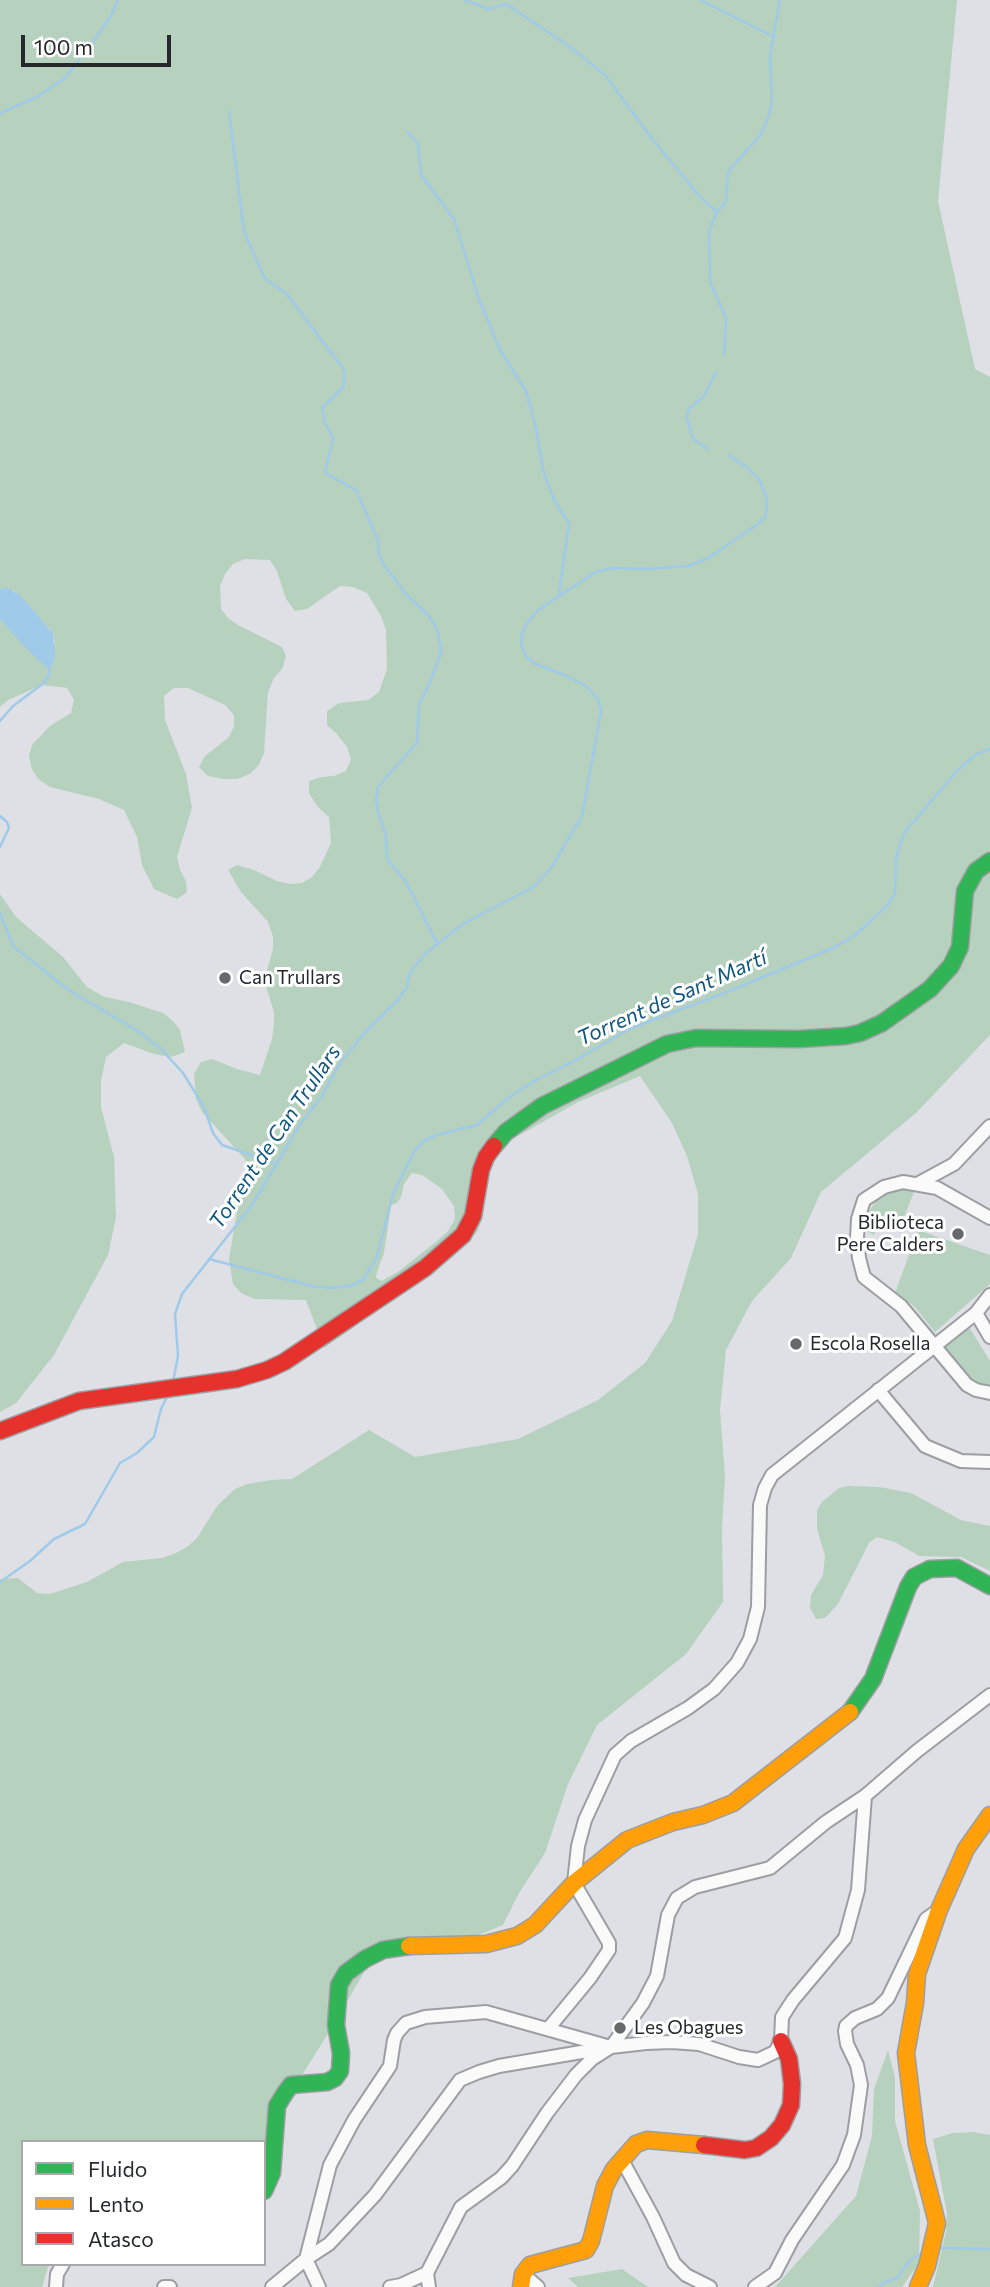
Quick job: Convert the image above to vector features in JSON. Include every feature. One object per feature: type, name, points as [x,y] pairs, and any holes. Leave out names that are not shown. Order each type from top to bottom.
[{"type":"street","points":[[0,1431],[58,1407],[116,1394],[254,1375],[292,1358],[446,1252],[463,1235],[473,1216],[486,1157],[506,1132],[542,1106],[667,1044],[715,1037],[799,1039],[846,1036],[872,1028],[913,1003],[943,977],[951,966],[960,947],[965,891],[976,871],[990,861]]},
{"type":"street","points":[[919,1183],[954,1164],[990,1126]]},
{"type":"street","points":[[990,1218],[937,1188],[903,1182],[884,1187],[864,1200],[858,1219],[857,1238],[864,1277],[901,1306],[968,1385],[990,1393]]},
{"type":"street","points":[[548,2029],[590,1978],[608,1950],[608,1943],[574,1883],[578,1846],[585,1820],[615,1755],[631,1741],[688,1708],[714,1689],[737,1663],[750,1639],[758,1608],[760,1506],[772,1475],[975,1313],[990,1296]]},
{"type":"street","points":[[975,1313],[990,1337]]},
{"type":"street","points":[[878,1390],[925,1446],[961,1461],[990,1462]]},
{"type":"street","points":[[266,2186],[272,2173],[277,2106],[285,2093],[291,2085],[327,2082],[335,2078],[340,2071],[341,2053],[336,2025],[339,1985],[346,1973],[383,1950],[414,1945],[486,1944],[517,1936],[534,1924],[574,1883],[627,1840],[673,1822],[733,1804],[849,1714],[873,1679],[914,1577],[930,1569],[957,1568],[990,1586]]},
{"type":"street","points":[[429,2287],[427,2273],[461,2207],[501,2178],[576,2074],[592,2059],[611,2047],[643,2003],[657,1976],[668,1915],[677,1898],[695,1887],[770,1867],[826,1822],[865,1796],[917,1751],[990,1695]]},
{"type":"street","points":[[272,2287],[329,2244],[375,2195],[460,2080],[479,2071],[611,2047],[672,2042],[699,2044],[758,2060],[775,2052],[781,2041],[782,2017],[845,1938],[858,1890],[865,1796]]},
{"type":"street","points":[[918,2287],[927,2266],[937,2223],[917,2145],[906,2053],[915,2003],[917,1973],[939,1910],[967,1849],[990,1815]]},
{"type":"street","points":[[755,2287],[775,2273],[792,2240],[843,2165],[854,2135],[861,2085],[857,2065],[847,2044],[846,2025],[877,2009],[888,1998],[926,1919],[939,1910]]},
{"type":"street","points":[[319,2287],[306,2259],[330,2165],[354,2120],[390,2066],[394,2039],[401,2027],[425,2017],[486,2012],[611,2047]]},
{"type":"street","points":[[538,2287],[522,2281],[530,2265],[586,2250],[592,2241],[605,2186],[614,2169],[636,2144],[647,2140],[672,2141],[745,2150],[755,2148],[771,2138],[782,2125],[791,2105],[789,2059],[781,2041]]},
{"type":"street","points":[[622,2160],[674,2263],[686,2275],[710,2287]]},
{"type":"street","points":[[56,2287],[57,2274],[62,2266]]},
{"type":"street","points":[[390,2287],[427,2273]]},
{"type":"green space","points":[[0,0],[957,0],[938,201],[975,369],[990,377],[990,1035],[917,1112],[821,1192],[791,1258],[752,1301],[726,1350],[720,1410],[725,1476],[722,1528],[723,1602],[686,1654],[597,1725],[568,1784],[545,1853],[519,1893],[503,1925],[454,1945],[373,1957],[282,2107],[266,2144],[266,2140],[21,2140],[21,2266],[48,2266],[42,2287],[0,2287],[0,1579],[18,1578],[37,1593],[50,1594],[87,1582],[123,1562],[162,1558],[176,1553],[197,1538],[217,1506],[235,1489],[247,1484],[292,1479],[369,1430],[415,1457],[518,1439],[598,1400],[645,1363],[672,1321],[698,1234],[698,1194],[687,1156],[672,1123],[640,1076],[578,1102],[502,1145],[490,1168],[483,1217],[477,1232],[450,1259],[324,1348],[306,1300],[255,1299],[241,1293],[233,1284],[229,1259],[240,1194],[248,1172],[245,1159],[202,1112],[196,1099],[194,1074],[201,1062],[212,1059],[260,1075],[274,1024],[274,1012],[266,986],[273,937],[268,922],[241,892],[228,870],[237,865],[290,884],[302,883],[312,877],[320,867],[331,843],[329,817],[317,806],[309,793],[309,781],[346,771],[351,760],[347,747],[327,725],[327,711],[339,703],[368,700],[379,692],[387,669],[386,630],[367,593],[353,587],[340,586],[307,609],[295,611],[286,599],[277,571],[270,560],[245,559],[233,564],[225,574],[220,586],[221,609],[238,625],[282,647],[286,656],[282,669],[274,678],[268,692],[264,753],[259,765],[250,774],[237,779],[208,776],[199,767],[205,756],[228,738],[234,727],[234,715],[225,705],[188,688],[174,688],[164,696],[165,720],[186,774],[192,808],[177,857],[187,892],[177,899],[154,889],[142,865],[137,837],[124,810],[99,799],[50,787],[38,779],[32,769],[29,756],[32,745],[50,726],[71,713],[74,700],[67,688],[42,685],[8,700],[0,707],[0,619],[47,667],[55,641],[51,630],[14,591],[0,589]],"holes":[[[412,1173],[422,1175],[442,1189],[454,1206],[455,1219],[448,1231],[399,1271],[382,1281],[376,1278],[384,1253],[391,1205],[397,1203],[401,1197],[404,1184]]]},
{"type":"green space","points":[[0,894],[16,917],[63,957],[87,987],[105,997],[163,1013],[173,1021],[180,1030],[185,1052],[171,1057],[124,1043],[106,1057],[101,1081],[101,1107],[114,1157],[116,1217],[108,1255],[54,1355],[16,1403],[0,1412]]},
{"type":"green space","points":[[900,1189],[915,1189],[902,1223],[881,1216],[874,1235],[863,1229],[864,1218],[880,1196]]},
{"type":"green space","points":[[918,1230],[990,1255],[990,1284],[935,1332],[914,1306],[895,1293]]},
{"type":"green space","points":[[969,1327],[990,1361],[990,1385],[974,1381],[944,1347]]},
{"type":"green space","points":[[879,1487],[911,1493],[961,1520],[990,1526],[990,1571],[961,1557],[919,1556],[895,1542],[877,1537],[869,1543],[838,1604],[825,1618],[816,1619],[810,1608],[811,1595],[823,1575],[825,1556],[817,1529],[817,1510],[822,1502],[839,1488]]},
{"type":"green space","points":[[888,2050],[895,2078],[895,2121],[920,2211],[919,2263],[902,2287],[775,2287],[856,2196],[872,2136],[874,2089]]},
{"type":"green space","points":[[953,2133],[990,2135],[990,2287],[933,2287],[946,2232],[947,2214],[933,2139]]},
{"type":"green space","points":[[622,2269],[648,2287],[578,2287],[568,2278]]},
{"type":"water","points":[[7,588],[20,595],[53,633],[55,656],[49,668],[24,646],[0,619],[0,589]]},
{"type":"waterway","points":[[0,113],[37,97],[65,78],[91,45],[118,0]]},
{"type":"waterway","points":[[465,0],[488,9],[506,4],[569,46],[605,75],[653,140],[701,198],[717,212]]},
{"type":"waterway","points":[[700,0],[774,37]]},
{"type":"waterway","points":[[724,355],[726,318],[710,282],[709,231],[717,212],[726,201],[728,172],[760,135],[767,121],[772,103],[770,56],[780,0]]},
{"type":"waterway","points":[[229,111],[244,232],[265,279],[286,293],[344,370],[344,386],[322,408],[325,423],[333,438],[325,473],[356,490],[378,540],[379,555],[384,565],[406,594],[430,617],[438,632],[441,652],[419,705],[417,743],[378,787],[376,799],[386,835],[387,859],[406,882],[437,943]]},
{"type":"waterway","points":[[408,132],[418,144],[421,175],[454,219],[479,299],[500,350],[526,391],[543,470],[554,500],[569,523],[559,594]]},
{"type":"waterway","points":[[708,449],[693,439],[687,419],[688,410],[704,396],[716,372]]},
{"type":"waterway","points":[[173,1382],[178,1356],[175,1314],[182,1294],[252,1205],[340,1063],[366,1031],[397,1001],[407,987],[409,975],[427,952],[463,924],[535,886],[551,868],[582,816],[601,711],[598,699],[586,686],[534,663],[526,656],[521,644],[527,623],[538,610],[596,572],[612,568],[688,566],[708,558],[758,524],[765,517],[767,507],[760,481],[749,469],[729,455]]},
{"type":"waterway","points":[[0,721],[13,706],[44,683],[49,675],[49,668]]},
{"type":"waterway","name":"Torrent de Sant Martí","points":[[209,1259],[312,1286],[350,1286],[363,1280],[377,1257],[394,1191],[415,1150],[425,1140],[477,1125],[507,1099],[534,1081],[629,1029],[727,992],[833,948],[854,936],[887,906],[895,894],[896,858],[904,833],[957,771],[975,755],[990,749]]},
{"type":"waterway","points":[[0,816],[9,828],[0,847]]},
{"type":"waterway","points":[[0,913],[13,946],[70,991],[138,1031],[160,1048],[183,1073],[204,1107],[213,1133],[222,1145],[278,1164]]},
{"type":"waterway","name":"Torrent de Can Trullars","points":[[0,1582],[30,1561],[54,1539],[85,1524],[120,1463],[137,1453],[154,1437],[161,1409],[168,1395]]},
{"type":"waterway","points":[[940,2248],[990,2249]]},
{"type":"waterway","points":[[880,2287],[883,2283],[897,2278],[910,2260],[923,2253]]},
{"type":"traffic: fast","points":[[494,1146],[506,1132],[542,1106],[667,1044],[696,1038],[799,1039],[846,1036],[882,1023],[930,989],[951,966],[960,947],[965,891],[976,871],[990,861]]},
{"type":"traffic: fast","points":[[850,1712],[873,1679],[914,1577],[930,1569],[957,1568],[990,1586]]},
{"type":"traffic: fast","points":[[266,2186],[272,2173],[277,2106],[285,2093],[291,2085],[327,2082],[335,2078],[340,2071],[341,2053],[336,2025],[339,1985],[346,1973],[383,1950],[409,1946]]},
{"type":"traffic: slow","points":[[409,1946],[486,1944],[517,1936],[535,1925],[574,1883],[627,1840],[733,1803],[850,1712]]},
{"type":"traffic: slow","points":[[918,2287],[927,2266],[937,2223],[917,2145],[906,2053],[917,1974],[939,1910],[966,1849],[990,1815]]},
{"type":"traffic: slow","points":[[521,2287],[523,2274],[530,2265],[586,2250],[591,2241],[605,2186],[614,2169],[636,2144],[647,2140],[704,2145]]},
{"type":"traffic: jam","points":[[0,1431],[79,1401],[237,1379],[284,1362],[425,1268],[463,1235],[473,1216],[481,1170],[494,1146]]},
{"type":"traffic: jam","points":[[704,2145],[745,2150],[756,2148],[771,2138],[782,2125],[791,2105],[792,2084],[789,2059],[781,2041]]},
{"type":"place","name":"Can Trullars","points":[[225,978]]},
{"type":"place","name":"Biblioteca Pere Calders","points":[[958,1234]]},
{"type":"place","name":"Escola Rosella","points":[[796,1344]]},
{"type":"place","name":"Les Obagues","points":[[620,2028]]}]
